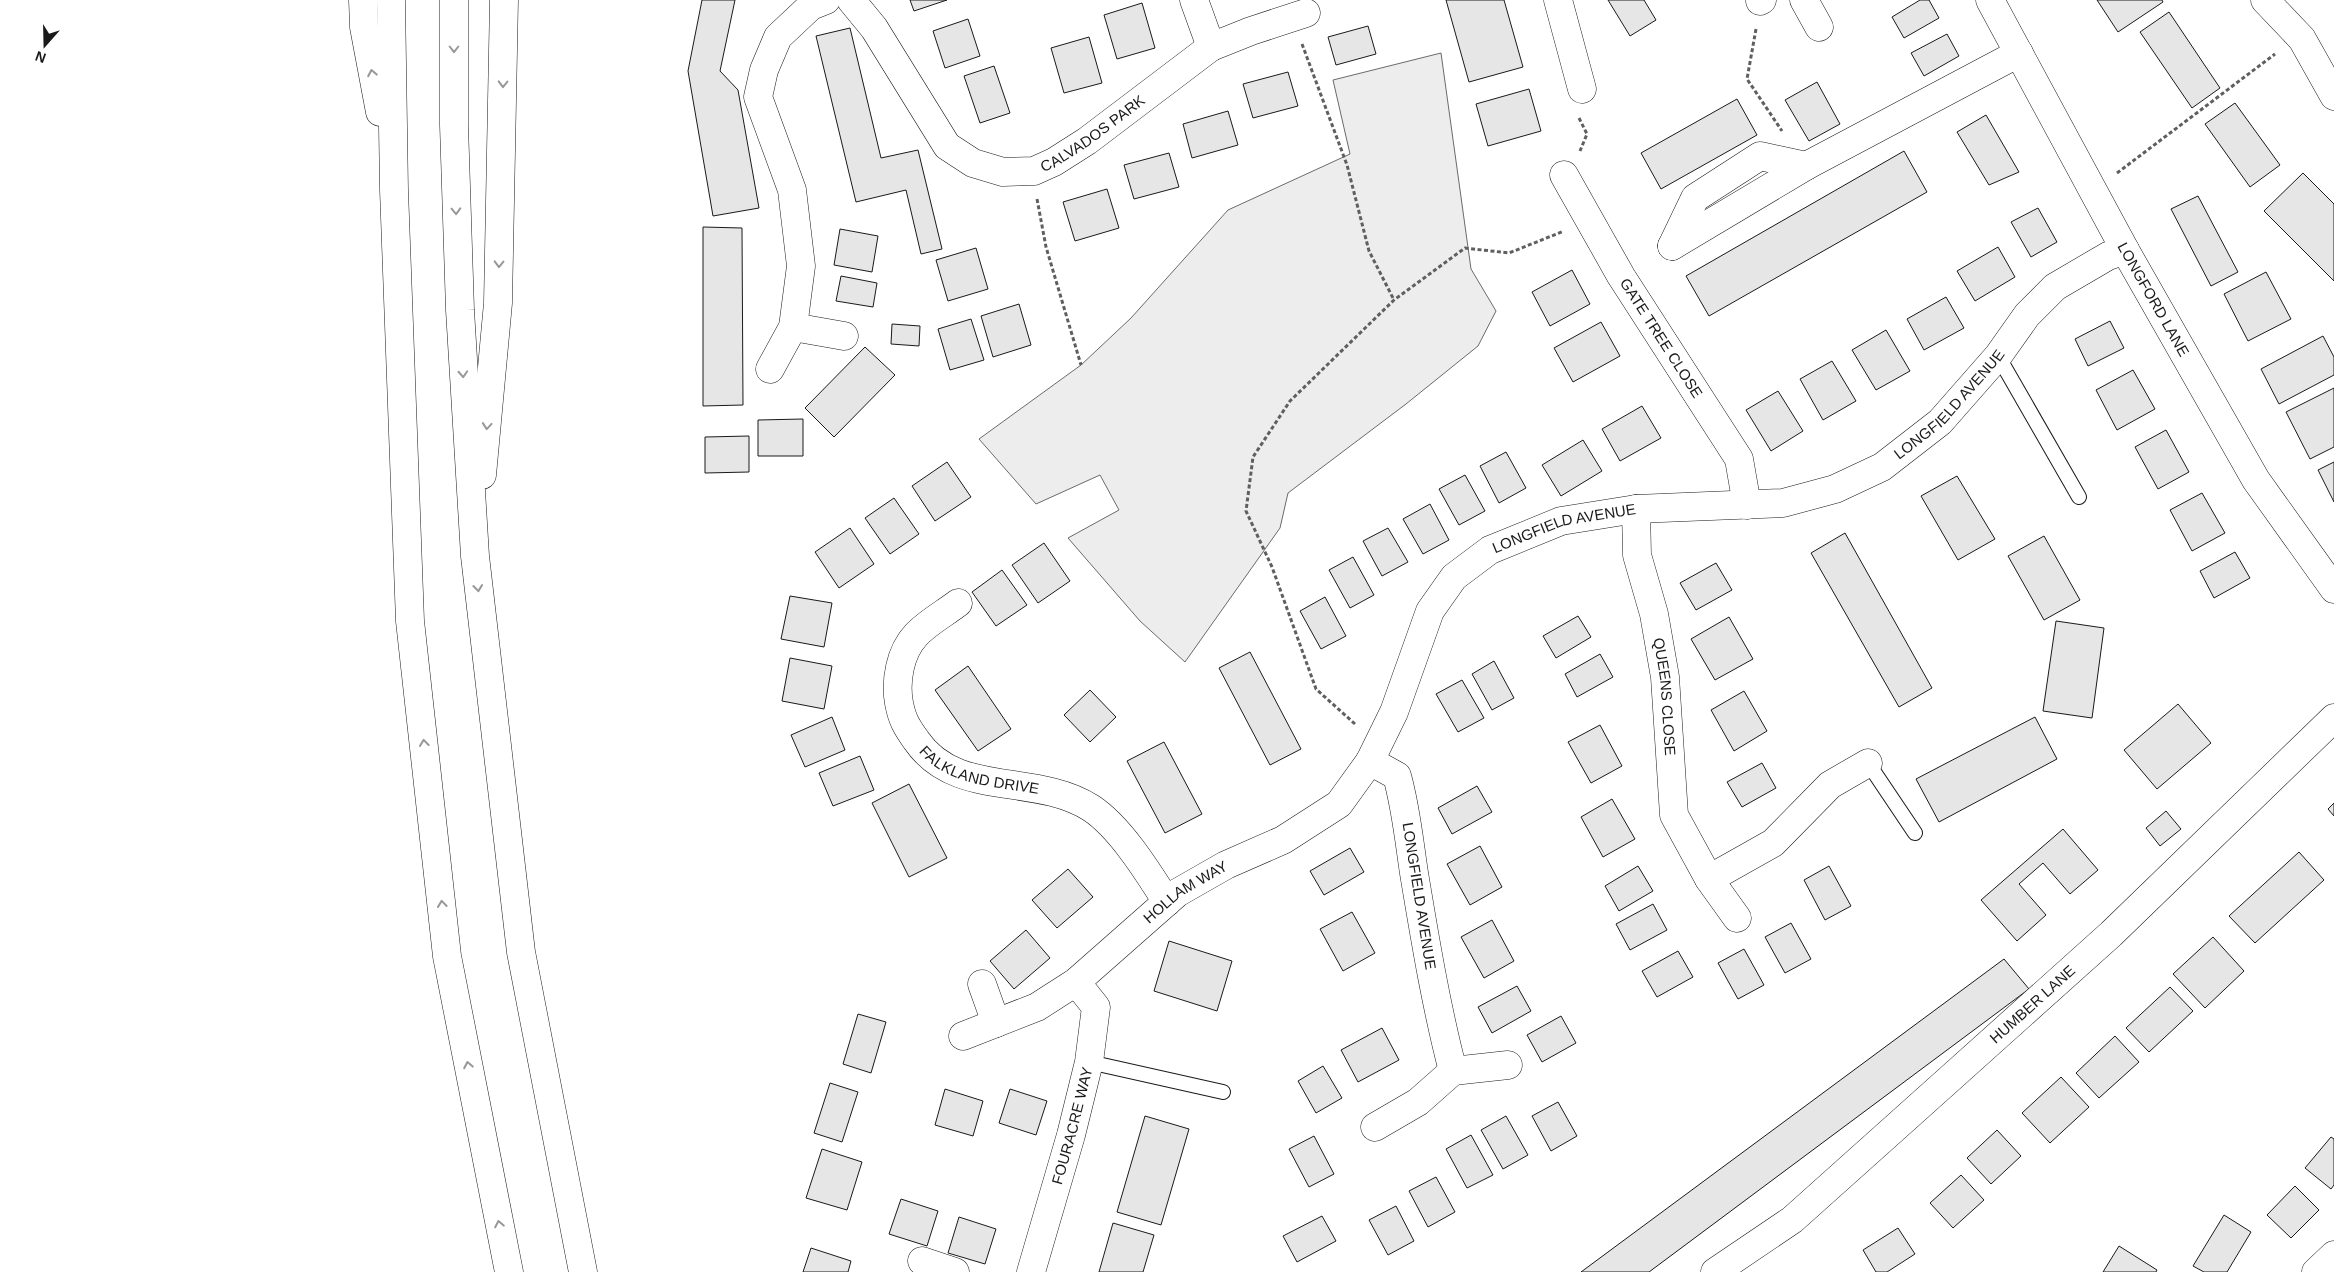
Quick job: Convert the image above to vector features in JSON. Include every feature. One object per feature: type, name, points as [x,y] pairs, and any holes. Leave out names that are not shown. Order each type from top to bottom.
[{"type":"main road","points":[[362,0],[364,27],[394,190]]},
{"type":"main road","points":[[391,0],[394,190],[410,621],[447,956],[509,1272]]},
{"type":"main road","points":[[454,0],[454,125],[460,310],[475,556],[521,952],[583,1272]]},
{"type":"main road","points":[[475,556],[498,303],[504,0]]},
{"type":"main road","points":[[770,369],[793,327],[801,266],[792,190],[758,96],[764,70],[778,37],[811,6],[826,0]]},
{"type":"main road","name":"CALVADOS PARK","points":[[851,0],[874,28],[947,146],[973,163],[1004,172],[1034,171],[1054,162],[1087,141],[1211,47],[1299,15]]},
{"type":"main road","points":[[1194,0],[1211,47]]},
{"type":"main road","points":[[1558,0],[1582,89]]},
{"type":"main road","points":[[1804,0],[1819,27]]},
{"type":"main road","name":"LONGFORD LANE","points":[[1990,0],[2125,250],[2256,480],[2334,589]]},
{"type":"main road","points":[[2265,0],[2302,39],[2334,96]]},
{"type":"main road","points":[[1806,166],[2019,52]]},
{"type":"main road","name":"GATE TREE CLOSE","points":[[1564,175],[1621,276],[1739,459],[1747,505]]},
{"type":"main road","name":"LONGFIELD AVENUE","points":[[1453,1071],[1440,1023],[1433,985],[1405,803],[1397,776],[1375,750],[1394,712],[1430,611],[1454,577],[1490,550],[1561,521],[1636,509],[1783,503],[1836,489],[1882,467],[1940,422],[1998,356],[2027,315],[2055,287],[2108,256],[2125,250]]},
{"type":"main road","points":[[793,327],[844,336]]},
{"type":"main road","name":"QUEENS CLOSE","points":[[1636,509],[1637,555],[1654,614],[1665,677],[1674,815],[1709,879],[1737,918]]},
{"type":"main road","name":"FALKLAND DRIVE","points":[[958,603],[915,635],[902,660],[897,688],[903,721],[921,747],[937,764],[961,776],[1065,794],[1092,809],[1116,832],[1143,864],[1167,902]]},
{"type":"main road","name":"HUMBER LANE","points":[[1715,1272],[1792,1220],[2111,934],[2334,718]]},
{"type":"main road","name":"HOLLAM WAY","points":[[963,1036],[1037,1007],[1076,982],[1177,893],[1226,865],[1283,840],[1339,804],[1375,750]]},
{"type":"main road","points":[[1709,879],[1773,843],[1830,785],[1868,763]]},
{"type":"main road","name":"FOURACRE WAY","points":[[1031,1272],[1071,1135],[1089,1062],[1096,1007],[1076,982]]},
{"type":"main road","points":[[982,984],[996,1023]]},
{"type":"main road","points":[[1375,1127],[1418,1102],[1453,1071],[1508,1065]]},
{"type":"main road","points":[[2316,1272],[2334,1255]]},
{"type":"main road","points":[[922,1261],[955,1272]]},
{"type":"lane","points":[[1998,356],[2079,497]]},
{"type":"lane","points":[[1868,763],[1914,833]]},
{"type":"lane","points":[[1089,1062],[1223,1092]]},
{"type":"path","points":[[1761,0],[1747,79],[1806,166]]},
{"type":"path","points":[[1299,15],[1346,165],[1369,251],[1394,300]]},
{"type":"path","points":[[2093,191],[2268,58],[2302,39]]},
{"type":"path","points":[[1564,175],[1578,156],[1587,134],[1576,111],[1582,89]]},
{"type":"path","points":[[1034,171],[1038,214],[1081,365]]},
{"type":"path","points":[[1375,750],[1356,725],[1316,689],[1272,567],[1246,511],[1253,457],[1290,401],[1394,300],[1465,248],[1509,253],[1590,220]]},
{"type":"shaded area","points":[[1441,53],[1471,269],[1496,311],[1478,346],[1406,404],[1288,493],[1280,528],[1185,662],[1140,621],[1068,538],[1119,510],[1100,475],[1036,504],[979,439],[1081,365],[1131,318],[1228,210],[1350,154],[1333,80]]},
{"type":"building","points":[[702,0],[735,0],[720,71],[738,90],[759,208],[713,216],[688,71]]},
{"type":"building","points":[[910,0],[947,0],[914,11]]},
{"type":"building","points":[[1446,0],[1504,0],[1523,67],[1469,82]]},
{"type":"building","points":[[1608,0],[1644,0],[1656,20],[1630,36]]},
{"type":"building","points":[[1920,0],[1929,0],[1939,18],[1904,38],[1892,17]]},
{"type":"building","points":[[2097,0],[2162,0],[2163,2],[2118,32]]},
{"type":"building","points":[[1142,3],[1155,48],[1117,59],[1104,15]]},
{"type":"building","points":[[2169,12],[2220,88],[2192,108],[2140,32]]},
{"type":"building","points":[[968,19],[980,56],[945,68],[933,31]]},
{"type":"building","points":[[1368,26],[1376,54],[1336,65],[1328,37]]},
{"type":"building","points":[[850,28],[881,158],[918,150],[942,249],[921,254],[906,190],[856,202],[816,36]]},
{"type":"building","points":[[1947,34],[1959,56],[1924,76],[1911,53]]},
{"type":"building","points":[[1089,37],[1102,83],[1064,93],[1051,48]]},
{"type":"building","points":[[994,66],[1010,113],[980,123],[964,76]]},
{"type":"building","points":[[1288,72],[1298,106],[1253,118],[1243,84]]},
{"type":"building","points":[[1817,82],[1840,124],[1809,141],[1785,100]]},
{"type":"building","points":[[1529,89],[1541,131],[1488,146],[1476,104]]},
{"type":"building","points":[[1737,99],[1757,135],[1661,189],[1641,153]]},
{"type":"building","points":[[2235,103],[2280,165],[2250,187],[2205,124]]},
{"type":"building","points":[[1228,111],[1238,145],[1192,158],[1183,124]]},
{"type":"building","points":[[1986,115],[2019,172],[1989,185],[1957,132]]},
{"type":"building","points":[[1904,151],[1927,192],[1709,316],[1686,276]]},
{"type":"building","points":[[1169,153],[1179,187],[1134,199],[1124,165]]},
{"type":"building","points":[[2303,173],[2334,204],[2334,281],[2264,211]]},
{"type":"building","points":[[1107,189],[1119,228],[1075,241],[1063,202]]},
{"type":"building","points":[[2198,196],[2238,272],[2211,286],[2171,209]]},
{"type":"building","points":[[2038,208],[2057,242],[2031,257],[2011,222]]},
{"type":"building","points":[[703,227],[742,228],[743,405],[703,406]]},
{"type":"building","points":[[840,229],[878,236],[872,272],[834,265]]},
{"type":"building","points":[[1998,247],[2015,277],[1975,301],[1957,271]]},
{"type":"building","points":[[976,248],[988,289],[948,301],[936,260]]},
{"type":"building","points":[[1572,270],[1590,304],[1550,326],[1532,292]]},
{"type":"building","points":[[2266,272],[2291,319],[2248,341],[2224,294]]},
{"type":"building","points":[[841,276],[877,283],[873,307],[836,301]]},
{"type":"building","points":[[1946,297],[1964,328],[1924,350],[1907,319]]},
{"type":"building","points":[[1019,304],[1031,345],[993,357],[981,316]]},
{"type":"building","points":[[971,319],[984,360],[950,370],[938,329]]},
{"type":"building","points":[[2110,321],[2124,348],[2088,366],[2075,339]]},
{"type":"building","points":[[1601,322],[1620,356],[1573,382],[1554,348]]},
{"type":"building","points":[[892,324],[920,326],[919,346],[891,344]]},
{"type":"building","points":[[1886,330],[1910,371],[1876,390],[1852,350]]},
{"type":"building","points":[[2323,336],[2334,357],[2334,375],[2279,404],[2261,369]]},
{"type":"building","points":[[865,347],[895,375],[834,437],[805,408]]},
{"type":"building","points":[[1832,361],[1856,401],[1823,420],[1800,379]]},
{"type":"building","points":[[2133,370],[2155,409],[2117,430],[2096,390]]},
{"type":"building","points":[[2334,388],[2334,447],[2310,459],[2286,412]]},
{"type":"building","points":[[1778,391],[1803,431],[1771,451],[1746,410]]},
{"type":"building","points":[[1642,406],[1661,438],[1620,461],[1602,429]]},
{"type":"building","points":[[803,419],[803,456],[758,456],[758,420]]},
{"type":"building","points":[[2166,430],[2189,472],[2158,489],[2135,447]]},
{"type":"building","points":[[749,436],[749,472],[705,473],[705,437]]},
{"type":"building","points":[[1583,440],[1602,471],[1561,496],[1542,465]]},
{"type":"building","points":[[1506,452],[1526,488],[1499,503],[1480,466]]},
{"type":"building","points":[[947,462],[971,497],[935,521],[912,486]]},
{"type":"building","points":[[2334,462],[2334,502],[2318,470]]},
{"type":"building","points":[[1465,475],[1485,511],[1459,525],[1439,489]]},
{"type":"building","points":[[1957,476],[1995,539],[1958,560],[1921,496]]},
{"type":"building","points":[[2202,493],[2225,533],[2192,551],[2170,510]]},
{"type":"building","points":[[894,498],[919,534],[890,554],[865,518]]},
{"type":"building","points":[[1430,504],[1449,540],[1423,554],[1403,519]]},
{"type":"building","points":[[850,528],[874,564],[839,588],[815,552]]},
{"type":"building","points":[[1388,528],[1408,562],[1382,576],[1363,541]]},
{"type":"building","points":[[1845,533],[1932,688],[1899,707],[1811,553]]},
{"type":"building","points":[[2044,536],[2080,600],[2044,620],[2008,556]]},
{"type":"building","points":[[1044,543],[1070,581],[1038,603],[1012,565]]},
{"type":"building","points":[[2235,552],[2250,578],[2214,598],[2200,571]]},
{"type":"building","points":[[1353,557],[1374,595],[1350,608],[1329,570]]},
{"type":"building","points":[[1716,563],[1732,590],[1696,610],[1680,583]]},
{"type":"building","points":[[1002,570],[1027,605],[996,626],[972,592]]},
{"type":"building","points":[[790,596],[832,603],[824,647],[781,639]]},
{"type":"building","points":[[1325,597],[1346,636],[1321,649],[1300,611]]},
{"type":"building","points":[[1578,616],[1591,637],[1556,658],[1543,636]]},
{"type":"building","points":[[1729,617],[1753,659],[1715,680],[1691,639]]},
{"type":"building","points":[[2056,621],[2104,628],[2092,718],[2043,711]]},
{"type":"building","points":[[1250,652],[1301,749],[1270,765],[1219,668]]},
{"type":"building","points":[[1600,654],[1613,677],[1577,697],[1565,674]]},
{"type":"building","points":[[790,658],[832,666],[824,709],[782,701]]},
{"type":"building","points":[[1494,661],[1514,698],[1492,710],[1472,674]]},
{"type":"building","points":[[968,666],[1011,729],[978,751],[935,690]]},
{"type":"building","points":[[1462,680],[1484,718],[1458,732],[1436,694]]},
{"type":"building","points":[[1090,690],[1116,717],[1090,742],[1064,715]]},
{"type":"building","points":[[1744,691],[1767,731],[1734,751],[1711,710]]},
{"type":"building","points":[[2178,704],[2211,743],[2157,789],[2124,750]]},
{"type":"building","points":[[832,717],[845,750],[805,767],[791,735]]},
{"type":"building","points":[[2035,717],[2057,759],[1939,822],[1916,779]]},
{"type":"building","points":[[1600,725],[1622,766],[1591,783],[1568,742]]},
{"type":"building","points":[[1164,742],[1202,814],[1165,833],[1127,761]]},
{"type":"building","points":[[860,756],[874,790],[833,806],[819,773]]},
{"type":"building","points":[[1762,763],[1776,788],[1742,807],[1727,782]]},
{"type":"building","points":[[909,784],[947,858],[909,877],[872,803]]},
{"type":"building","points":[[1477,786],[1492,812],[1452,834],[1438,808]]},
{"type":"building","points":[[1612,799],[1635,839],[1603,857],[1581,817]]},
{"type":"building","points":[[2334,803],[2334,816],[2328,809]]},
{"type":"building","points":[[2166,811],[2181,829],[2160,846],[2146,828]]},
{"type":"building","points":[[2063,829],[2098,870],[2070,894],[2043,863],[2019,884],[2046,915],[2017,941],[1981,900]]},
{"type":"building","points":[[1480,846],[1502,887],[1470,905],[1447,864]]},
{"type":"building","points":[[1350,848],[1364,872],[1324,895],[1310,871]]},
{"type":"building","points":[[2299,852],[2324,880],[2255,943],[2229,916]]},
{"type":"building","points":[[1638,866],[1653,891],[1619,911],[1605,886]]},
{"type":"building","points":[[1829,866],[1851,906],[1825,920],[1804,880]]},
{"type":"building","points":[[1068,869],[1093,897],[1057,928],[1032,900]]},
{"type":"building","points":[[1653,904],[1667,930],[1630,950],[1616,924]]},
{"type":"building","points":[[1352,912],[1375,953],[1343,971],[1320,929]]},
{"type":"building","points":[[1492,920],[1514,961],[1484,978],[1461,937]]},
{"type":"building","points":[[1791,923],[1811,959],[1785,973],[1765,937]]},
{"type":"building","points":[[1026,930],[1050,958],[1014,989],[990,961]]},
{"type":"building","points":[[2213,937],[2244,971],[2205,1008],[2173,974]]},
{"type":"building","points":[[1169,941],[1232,961],[1217,1011],[1154,991]]},
{"type":"building","points":[[1744,949],[1764,985],[1738,999],[1718,963]]},
{"type":"building","points":[[1678,951],[1693,977],[1657,997],[1642,971]]},
{"type":"building","points":[[2004,959],[2029,989],[1649,1272],[1581,1272]]},
{"type":"building","points":[[1517,986],[1531,1011],[1492,1033],[1478,1007]]},
{"type":"building","points":[[2170,987],[2193,1011],[2149,1052],[2126,1028]]},
{"type":"building","points":[[858,1014],[886,1022],[871,1073],[843,1064]]},
{"type":"building","points":[[1561,1016],[1576,1043],[1542,1062],[1527,1035]]},
{"type":"building","points":[[1382,1028],[1399,1060],[1358,1082],[1341,1050]]},
{"type":"building","points":[[2115,1036],[2139,1062],[2099,1098],[2076,1073]]},
{"type":"building","points":[[1323,1066],[1342,1098],[1316,1113],[1298,1081]]},
{"type":"building","points":[[2061,1077],[2089,1107],[2050,1143],[2022,1113]]},
{"type":"building","points":[[830,1083],[858,1092],[842,1142],[814,1133]]},
{"type":"building","points":[[945,1089],[983,1101],[973,1136],[935,1125]]},
{"type":"building","points":[[1010,1089],[1047,1101],[1036,1135],[999,1123]]},
{"type":"building","points":[[1558,1102],[1577,1136],[1551,1151],[1532,1116]]},
{"type":"building","points":[[1145,1116],[1189,1129],[1161,1225],[1117,1212]]},
{"type":"building","points":[[1506,1116],[1528,1155],[1503,1169],[1481,1130]]},
{"type":"building","points":[[1997,1130],[2021,1156],[1991,1184],[1967,1158]]},
{"type":"building","points":[[1471,1135],[1493,1175],[1467,1188],[1446,1149]]},
{"type":"building","points":[[1314,1136],[1334,1174],[1309,1187],[1289,1149]]},
{"type":"building","points":[[2331,1137],[2334,1139],[2334,1185],[2331,1189],[2305,1168]]},
{"type":"building","points":[[822,1149],[862,1162],[847,1210],[806,1198]]},
{"type":"building","points":[[1961,1175],[1984,1200],[1953,1228],[1930,1203]]},
{"type":"building","points":[[1436,1177],[1455,1212],[1428,1227],[1409,1191]]},
{"type":"building","points":[[2295,1186],[2319,1210],[2291,1238],[2267,1215]]},
{"type":"building","points":[[901,1199],[938,1211],[927,1246],[889,1234]]},
{"type":"building","points":[[1396,1206],[1414,1241],[1388,1255],[1369,1220]]},
{"type":"building","points":[[2224,1215],[2251,1232],[2227,1272],[2204,1272],[2193,1266]]},
{"type":"building","points":[[1322,1216],[1336,1241],[1297,1262],[1283,1236]]},
{"type":"building","points":[[959,1217],[996,1229],[985,1264],[948,1253]]},
{"type":"building","points":[[1113,1223],[1154,1235],[1143,1272],[1099,1272]]},
{"type":"building","points":[[1898,1228],[1915,1254],[1887,1272],[1876,1272],[1863,1250]]},
{"type":"building","points":[[2119,1246],[2157,1270],[2156,1272],[2103,1272]]},
{"type":"building","points":[[811,1248],[851,1261],[848,1272],[803,1272]]}]
